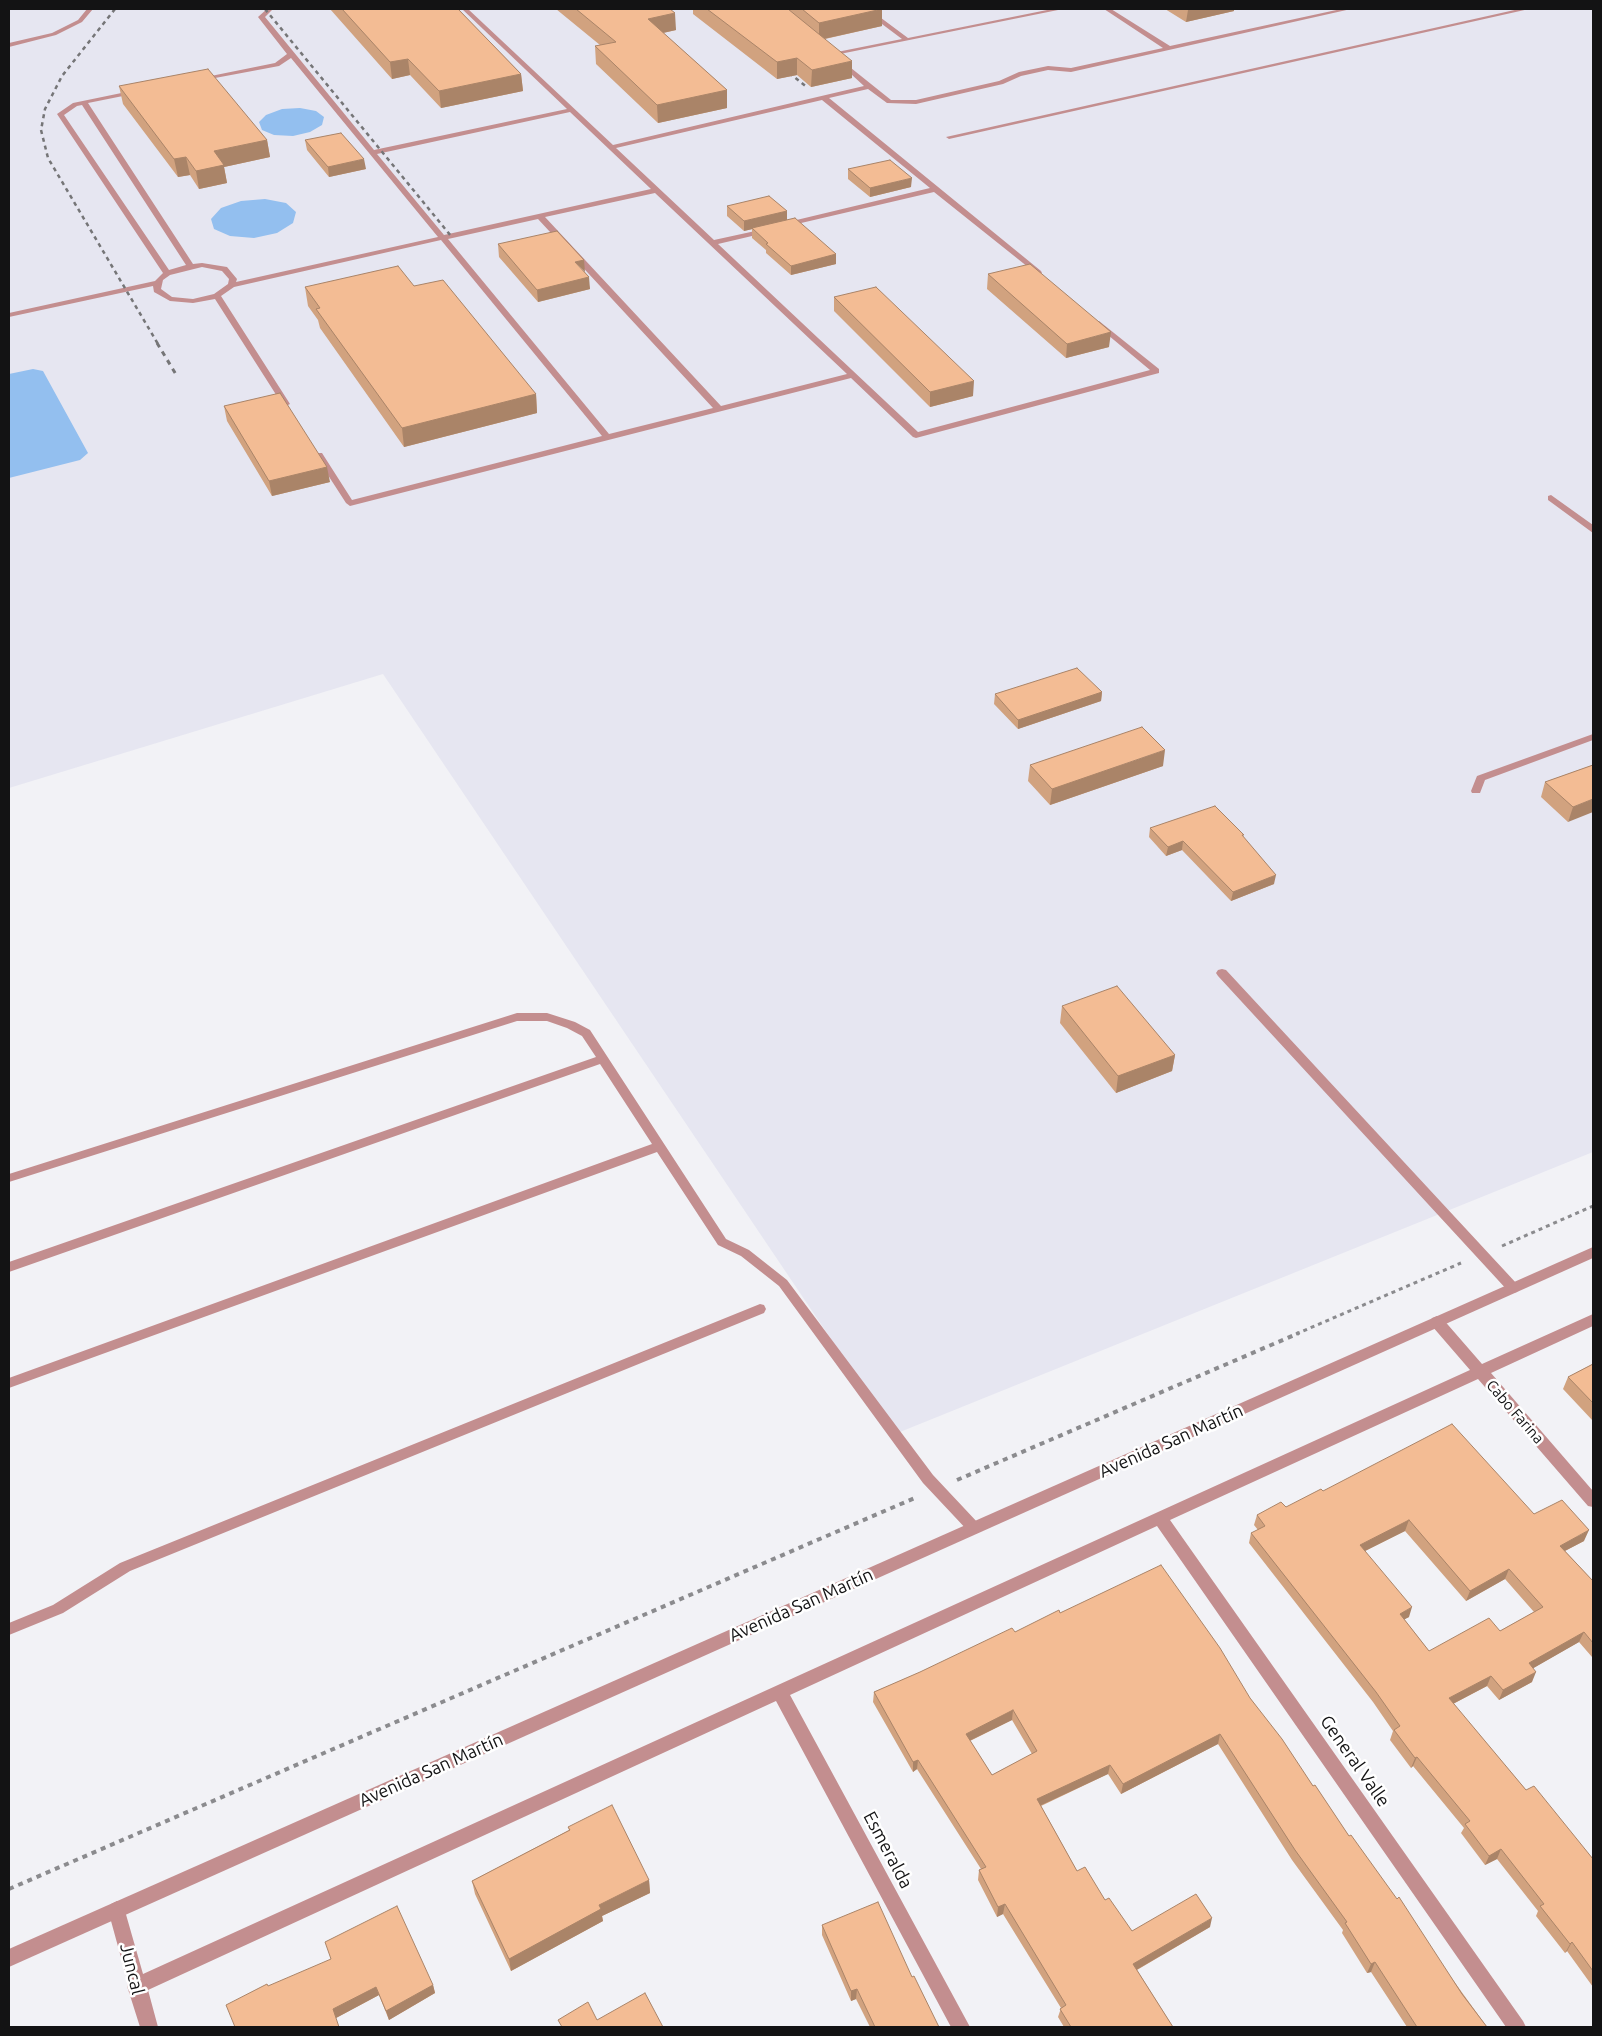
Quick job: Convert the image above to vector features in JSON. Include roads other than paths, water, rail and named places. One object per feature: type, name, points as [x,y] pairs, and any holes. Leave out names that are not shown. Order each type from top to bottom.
[{"type":"street","points":[[1551,498],[1593,530]]},
{"type":"street","name":"Avenida San Martín","points":[[9,1958],[1593,1252]]},
{"type":"street","points":[[136,1986],[1593,1320]]},
{"type":"street","name":"Cabo Farina","points":[[1437,1322],[1593,1501]]},
{"type":"street","name":"General Valle","points":[[1160,1518],[1517,2027]]},
{"type":"street","name":"Esmeralda","points":[[780,1692],[961,2027]]},
{"type":"street","name":"Juncal","points":[[118,1910],[148,2027]]},
{"type":"lane","points":[[9,45],[54,34],[80,21],[90,9]]},
{"type":"lane","points":[[270,9],[261,18],[607,437]]},
{"type":"lane","points":[[465,9],[916,435],[1156,371],[1096,321]]},
{"type":"lane","points":[[865,9],[906,40]]},
{"type":"lane","points":[[832,55],[1060,9]]},
{"type":"lane","points":[[1107,9],[1168,48]]},
{"type":"lane","points":[[825,50],[889,102],[916,102],[1001,83],[1019,74],[1048,68],[1071,70],[1348,9]]},
{"type":"lane","points":[[949,137],[1526,9]]},
{"type":"lane","points":[[190,82],[277,65],[292,54]]},
{"type":"lane","points":[[611,147],[869,87]]},
{"type":"lane","points":[[142,91],[75,104],[60,114],[168,273]]},
{"type":"lane","points":[[823,97],[1042,277]]},
{"type":"lane","points":[[84,102],[190,266]]},
{"type":"lane","points":[[372,153],[572,110]]},
{"type":"lane","points":[[781,227],[936,189]]},
{"type":"lane","points":[[158,283],[157,290],[170,299],[193,301],[217,296],[232,285],[657,190]]},
{"type":"lane","points":[[540,216],[719,409]]},
{"type":"lane","points":[[713,243],[771,229]]},
{"type":"lane","points":[[9,316],[158,283],[168,273],[190,266],[202,265],[224,269],[233,279],[232,285]]},
{"type":"lane","points":[[217,296],[291,412]]},
{"type":"lane","points":[[312,445],[350,503],[852,375]]},
{"type":"lane","points":[[1476,791],[1481,778],[1593,738]]},
{"type":"lane","points":[[1222,973],[1513,1288]]},
{"type":"lane","points":[[9,1178],[517,1017],[547,1017],[571,1025],[586,1033],[722,1242],[770,1270],[783,1283],[937,1489],[974,1528]]},
{"type":"lane","points":[[9,1267],[603,1059]]},
{"type":"lane","points":[[9,1383],[660,1146]]},
{"type":"lane","points":[[9,1629],[58,1609],[125,1567],[760,1309]]},
{"type":"water","points":[[300,108],[316,111],[324,117],[322,125],[310,132],[293,136],[274,135],[262,130],[259,122],[266,115],[282,109]]},
{"type":"water","points":[[265,199],[286,203],[296,212],[293,223],[277,233],[254,238],[230,236],[214,229],[211,219],[221,208],[241,201]]},
{"type":"water","points":[[33,369],[43,371],[88,453],[80,460],[9,478],[9,374]]},
{"type":"railway","points":[[115,9],[62,76],[45,109],[41,130],[48,158],[158,344]]},
{"type":"railway","points":[[265,9],[451,236]]},
{"type":"railway","points":[[783,68],[808,88]]},
{"type":"railway","points":[[157,343],[177,376]]}]
